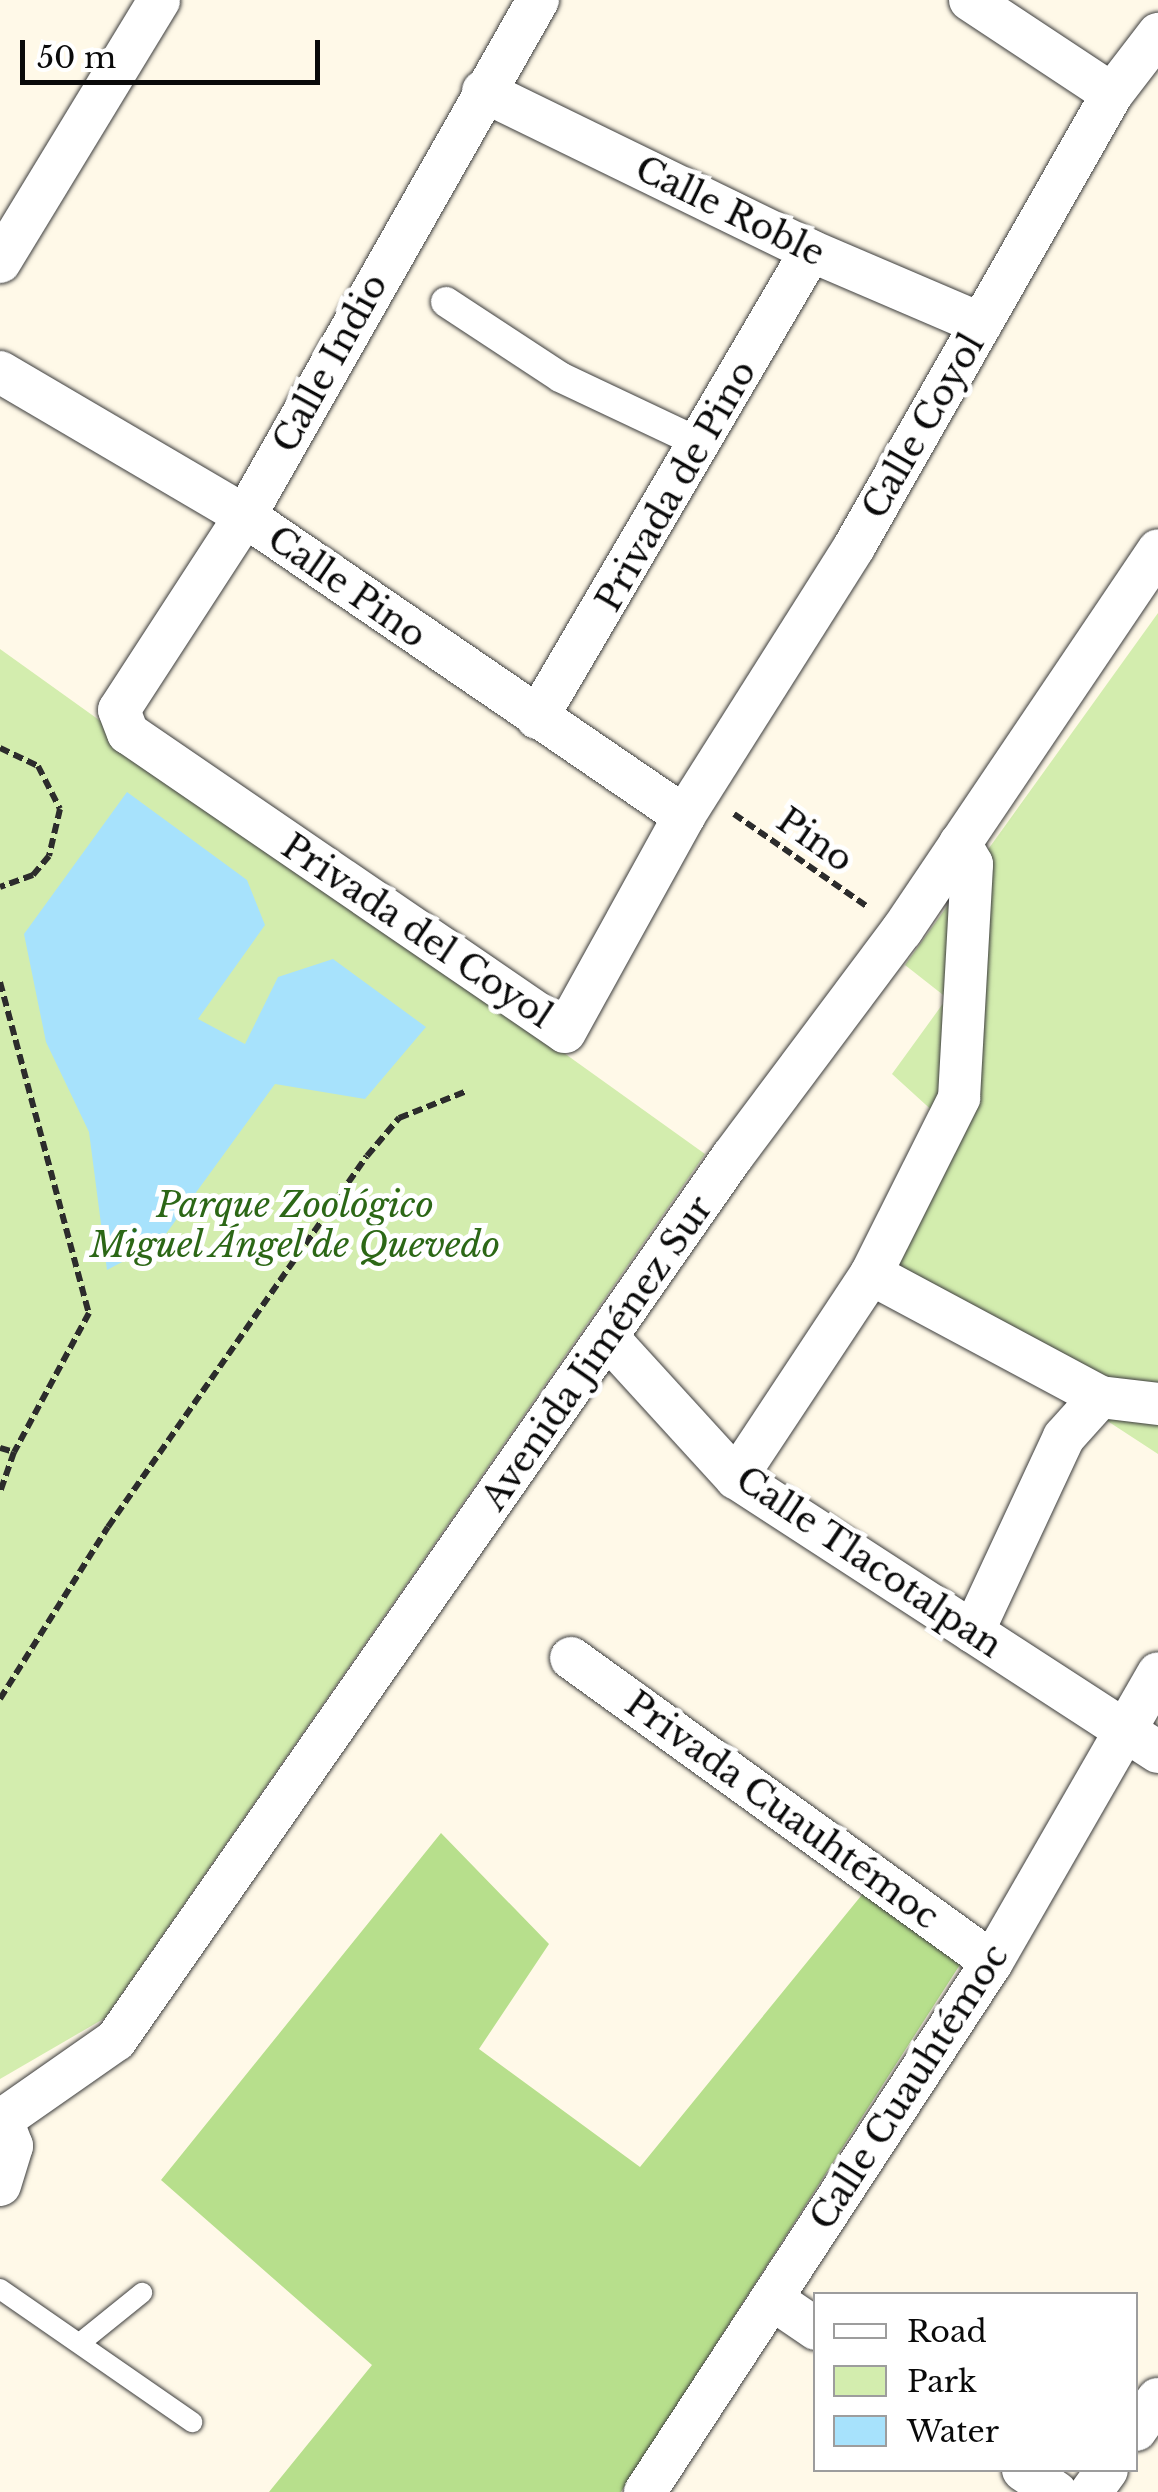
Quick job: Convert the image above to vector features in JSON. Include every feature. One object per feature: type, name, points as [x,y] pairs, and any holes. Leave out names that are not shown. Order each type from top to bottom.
[{"type":"street","points":[[0,262],[158,0]]},
{"type":"street","name":"Calle Indio","points":[[119,722],[118,710],[245,516],[482,90],[538,0]]},
{"type":"street","points":[[970,0],[1112,94]]},
{"type":"street","name":"Calle Coyol","points":[[692,804],[854,547],[1112,94],[1158,34]]},
{"type":"street","name":"Calle Roble","points":[[482,90],[811,251],[981,324]]},
{"type":"street","name":"Privada de Pino","points":[[537,718],[702,444],[811,251]]},
{"type":"street","points":[[446,302],[560,376],[702,444]]},
{"type":"street","name":"Calle Pino","points":[[0,372],[245,516],[537,718],[692,804]]},
{"type":"street","name":"Avenida Jiménez Sur","points":[[1,2120],[116,2040],[732,1156],[902,930],[1158,550]]},
{"type":"street","name":"Privada del Coyol","points":[[119,722],[564,1032],[692,804]]},
{"type":"street","points":[[736,1478],[871,1274],[958,1098],[972,864],[960,842]]},
{"type":"street","points":[[871,1274],[1100,1397],[1158,1404]]},
{"type":"street","name":"Calle Tlacotalpan","points":[[608,1338],[736,1478],[1158,1752]]},
{"type":"street","points":[[973,1632],[1064,1437],[1100,1397]]},
{"type":"street","name":"Privada Cuauhtémoc","points":[[570,1658],[992,1962]]},
{"type":"street","name":"Calle Cuauhtémoc","points":[[645,2492],[992,1962],[1158,1673]]},
{"type":"street","points":[[0,2185],[12,2146],[1,2120]]},
{"type":"street","points":[[772,2299],[813,2327]]},
{"type":"street","points":[[1138,2427],[1158,2399]]},
{"type":"street","points":[[1025,2472],[1056,2492]]},
{"type":"street","points":[[1090,2492],[1105,2472]]},
{"type":"lane","points":[[0,2288],[192,2422]]},
{"type":"lane","points":[[80,2344],[142,2293]]},
{"type":"path","points":[[0,748],[38,766],[60,809],[49,856],[32,874],[0,887]]},
{"type":"path","name":"Pino","points":[[692,804],[902,930]]},
{"type":"path","points":[[0,982],[89,1313],[14,1452],[0,1492]]},
{"type":"path","points":[[1,1694],[108,1527],[367,1156],[399,1118],[467,1091]]},
{"type":"path","points":[[0,1448],[14,1452]]},
{"type":"green space","points":[[1158,613],[1158,1454],[864,1262],[937,1115],[892,1074],[947,998],[905,965]]},
{"type":"green space","name":"Parque Zoológico Miguel Ángel de Quevedo","points":[[0,649],[705,1154],[105,2018],[0,2079]]},
{"type":"green space","points":[[441,1833],[549,1944],[479,2049],[640,2167],[865,1891],[963,1960],[621,2492],[269,2492],[372,2365],[161,2180]]},
{"type":"water","points":[[127,792],[247,880],[265,925],[198,1019],[245,1044],[278,977],[333,959],[426,1027],[365,1099],[275,1084],[160,1242],[107,1270],[89,1132],[46,1042],[24,934]]}]
